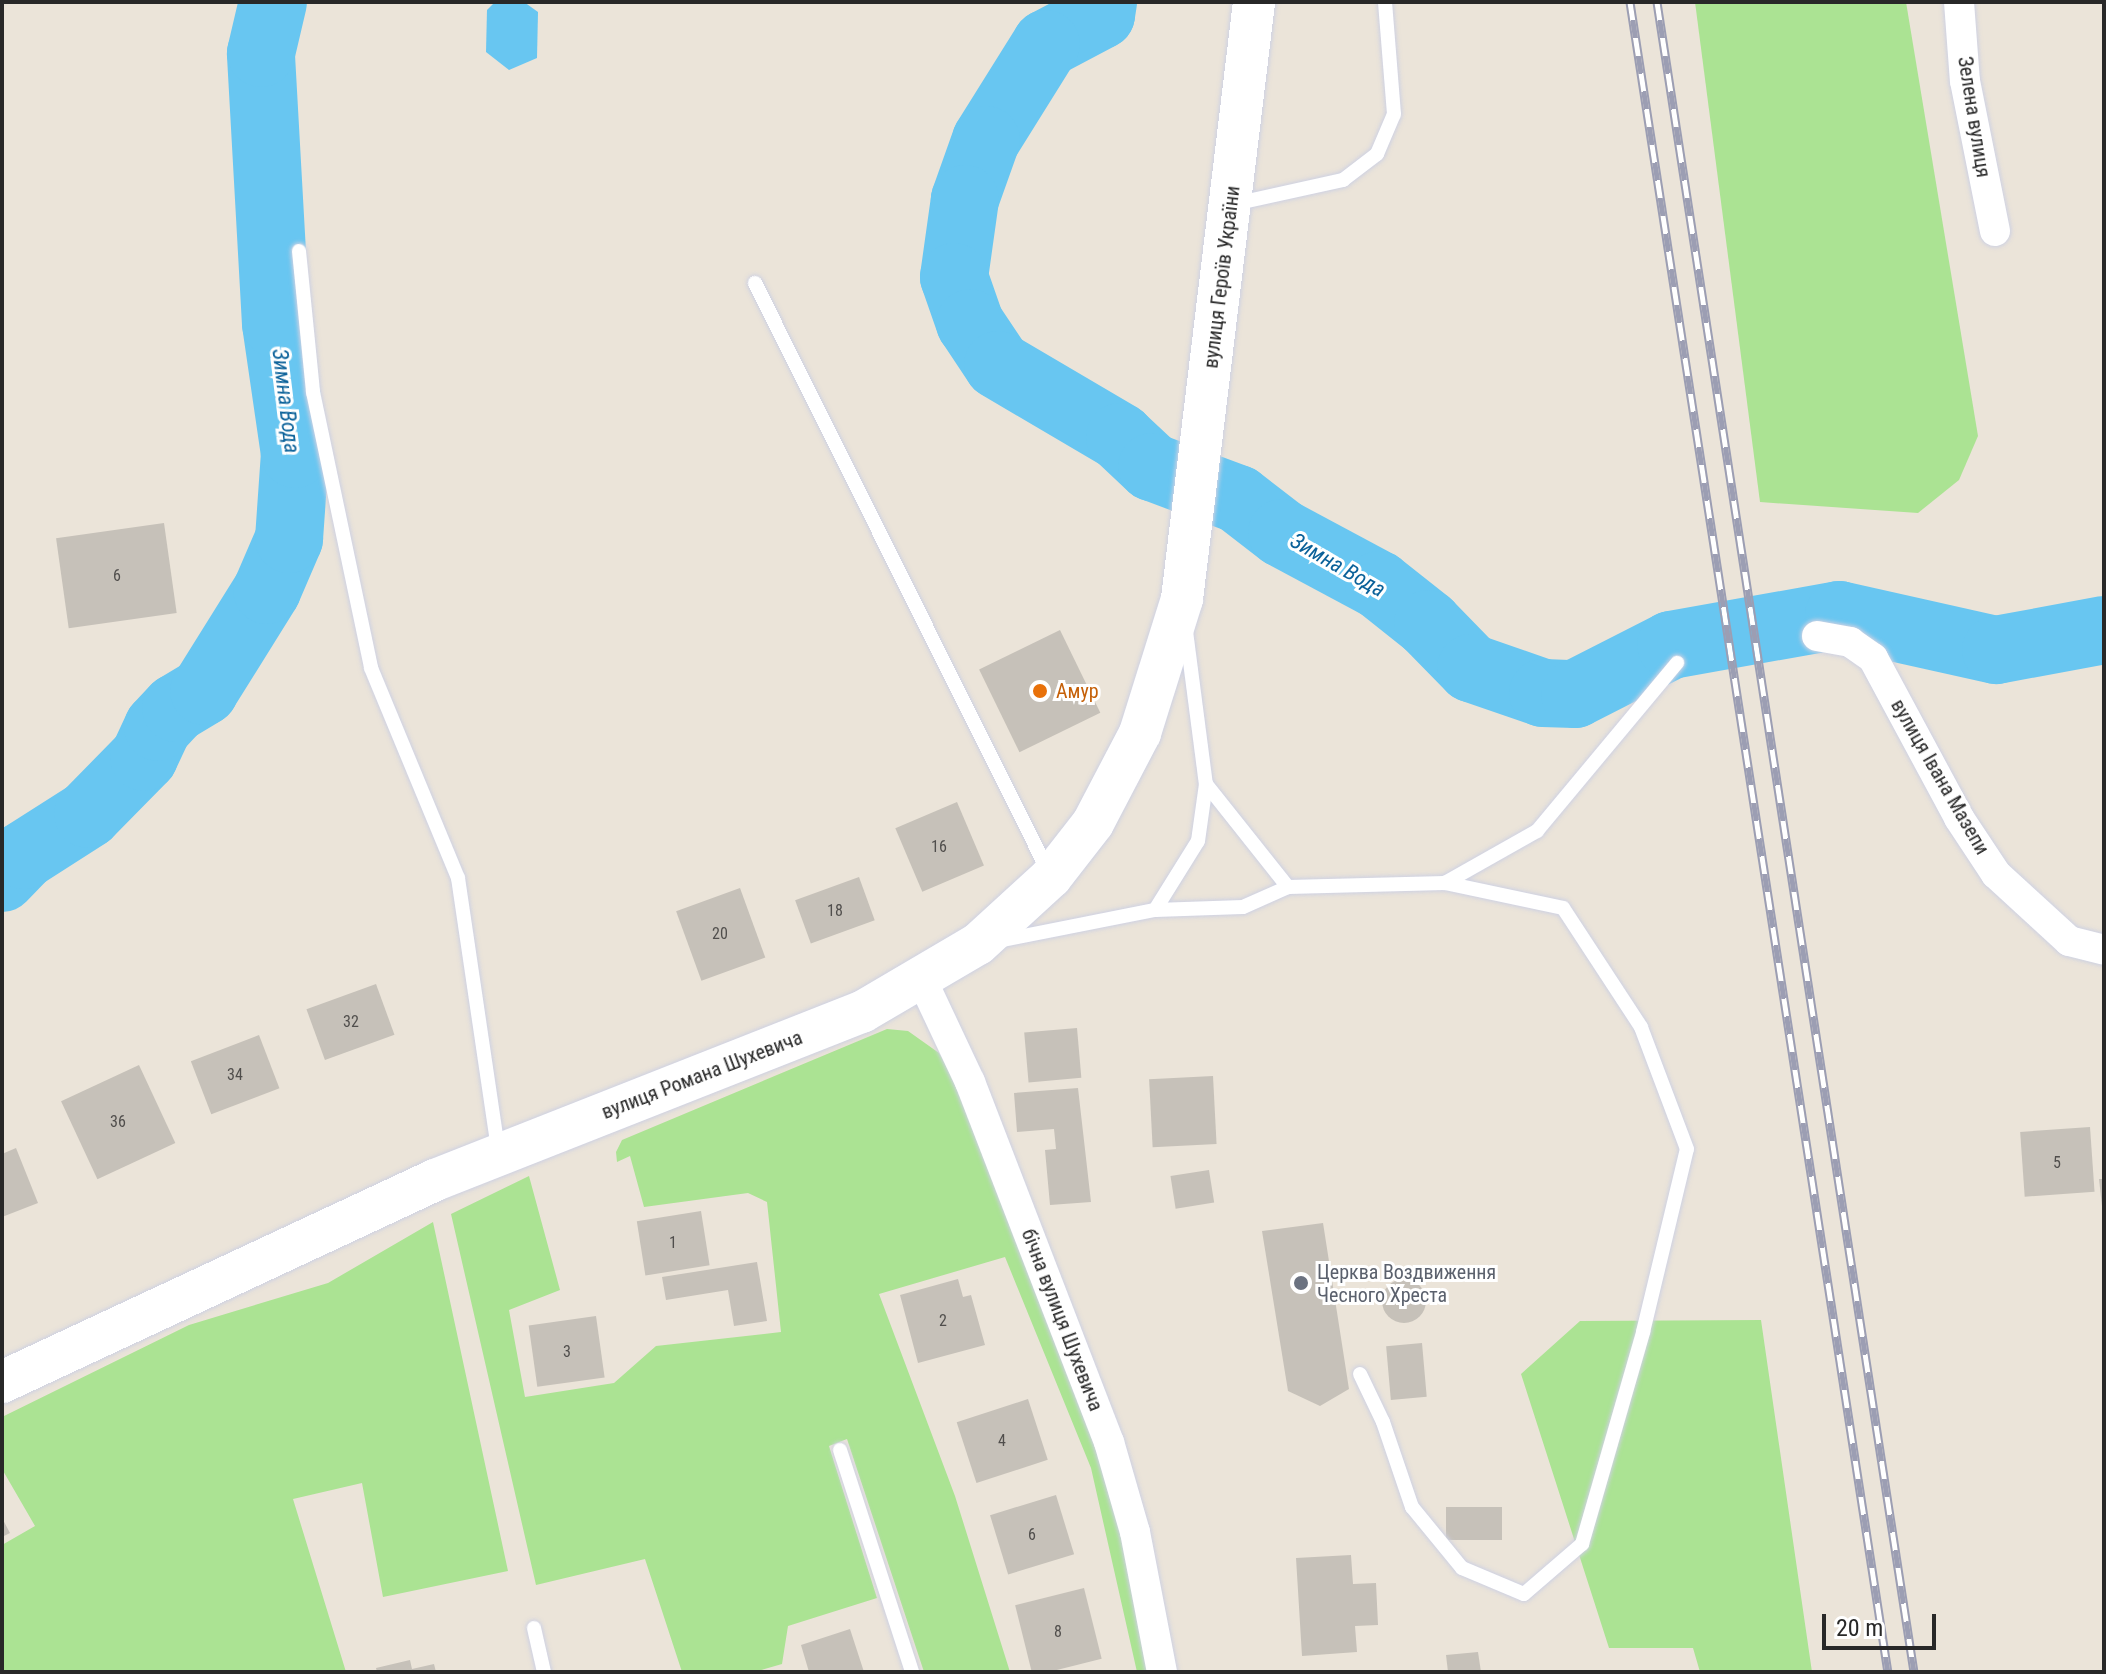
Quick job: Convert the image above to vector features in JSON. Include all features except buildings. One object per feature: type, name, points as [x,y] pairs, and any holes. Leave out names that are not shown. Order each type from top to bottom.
[{"type":"main road","name":"вулиця Героїв України","points":[[1191,551],[1254,2]]},
{"type":"main road","name":"вулиця Романа Шухевича","points":[[2,1382],[245,1265],[498,1154],[862,1012],[922,980],[978,944],[1051,877],[1093,823],[1140,733],[1182,599],[1191,551]]},
{"type":"street","name":"Зелена вулиця","points":[[1959,2],[1965,81],[1995,231]]},
{"type":"street","name":"вулиця Івана Мазепи","points":[[1817,636],[1850,642],[1873,658],[1959,818],[1996,874],[2069,941],[2104,950]]},
{"type":"street","name":"бічна вулиця Шухевича","points":[[922,980],[970,1082],[1109,1442],[1135,1532],[1162,1672]]},
{"type":"lane","points":[[1230,205],[1343,180],[1377,154],[1394,114],[1385,2]]},
{"type":"lane","points":[[299,251],[313,392],[371,668],[458,878],[498,1154]]},
{"type":"lane","points":[[755,283],[1051,877]]},
{"type":"lane","points":[[1155,910],[1198,841],[1206,784],[1182,599]]},
{"type":"lane","points":[[1445,883],[1537,831],[1677,663]]},
{"type":"lane","points":[[1206,784],[1288,887]]},
{"type":"lane","points":[[978,944],[1155,910],[1243,907],[1288,887],[1445,883],[1563,908],[1641,1027],[1687,1149],[1643,1332],[1582,1544],[1524,1594],[1462,1568],[1412,1507],[1383,1422],[1360,1374]]},
{"type":"lane","points":[[840,1450],[912,1672]]},
{"type":"lane","points":[[534,1628],[544,1672]]},
{"type":"green space","points":[[1695,2],[1906,2],[1978,436],[1959,480],[1918,513],[1760,502]]},
{"type":"green space","points":[[887,1029],[908,1031],[939,1053],[961,1090],[1115,1496],[1151,1672],[1137,1672],[1091,1468],[1005,1257],[879,1294],[955,1496],[1010,1672],[924,1672],[847,1439],[829,1446],[877,1598],[788,1626],[782,1664],[754,1672],[682,1672],[645,1559],[536,1585],[451,1214],[529,1176],[560,1290],[509,1310],[525,1397],[614,1383],[656,1346],[781,1332],[767,1202],[748,1193],[644,1207],[630,1156],[617,1162],[616,1152],[622,1140]]},
{"type":"green space","points":[[433,1222],[508,1571],[383,1597],[362,1483],[293,1499],[346,1672],[2,1672],[2,1545],[35,1526],[2,1469],[2,1417],[189,1325],[328,1283]]},
{"type":"green space","points":[[1761,1320],[1812,1672],[1700,1672],[1693,1648],[1609,1648],[1521,1374],[1580,1321]]},
{"type":"water","points":[[495,2],[524,2],[538,12],[537,58],[509,70],[486,52],[487,10]]},
{"type":"waterway","name":"Зимна Вода","points":[[2,878],[24,855],[88,814],[144,757],[158,727],[176,708],[204,691],[267,590],[289,539],[295,454],[276,324],[261,53],[273,2]]},
{"type":"waterway","name":"Зимна Вода","points":[[1103,2],[1101,15],[1046,44],[986,140],[965,199],[954,277],[970,323],[998,365],[1120,437],[1152,467],[1238,499],[1282,533],[1379,585],[1428,624],[1471,668],[1543,693],[1575,694],[1671,645],[1839,615],[1996,650],[2104,630]]},
{"type":"railway","points":[[1630,2],[1888,1672]]},
{"type":"railway","points":[[1657,2],[1914,1672]]},
{"type":"place","name":"Амур","points":[[1040,691]]},
{"type":"place","name":"Церква Воздвиження Чесного Хреста","points":[[1301,1283]]}]
